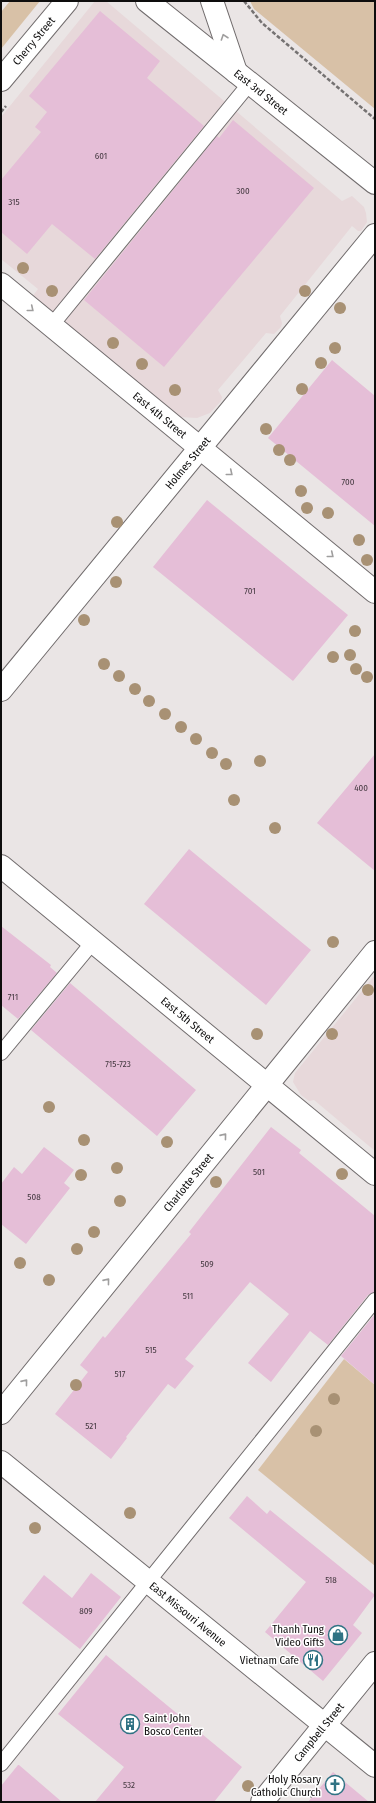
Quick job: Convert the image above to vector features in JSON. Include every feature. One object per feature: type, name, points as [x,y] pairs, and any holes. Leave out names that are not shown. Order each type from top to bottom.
[{"type":"street","name":"Cherry Street","points":[[1,80],[67,1]]},
{"type":"street","name":"East 3rd Street","points":[[147,1],[375,183]]},
{"type":"street","points":[[212,1],[243,78]]},
{"type":"street","name":"Holmes Street","points":[[1,690],[375,235]]},
{"type":"street","name":"East 4th Street","points":[[1,284],[375,592]]},
{"type":"street","name":"East 5th Street","points":[[1,866],[375,1174]]},
{"type":"street","name":"Charlotte Street","points":[[1,1413],[266,1084],[375,952]]},
{"type":"street","name":"East Missouri Avenue","points":[[1,1462],[375,1766]]},
{"type":"street","name":"Campbell Street","points":[[262,1802],[375,1663]]},
{"type":"lane","points":[[52,326],[243,78]]},
{"type":"lane","points":[[1,1053],[93,942]]},
{"type":"lane","points":[[1,1764],[375,1300]]},
{"type":"path","points":[[244,1],[262,22],[375,119]]},
{"type":"path","points":[[306,1792],[312,1797]]},
{"type":"shaded area","points":[[10,1],[40,1],[1,49],[1,12]]},
{"type":"shaded area","points":[[95,1],[106,1],[342,201],[352,196],[364,207],[366,213],[367,222],[361,231],[358,231],[352,226],[280,316],[282,323],[281,327],[274,334],[266,333],[218,390],[222,397],[221,401],[210,413],[197,418],[179,417],[32,297],[38,289],[1,259],[1,117]]},
{"type":"shaded area","points":[[250,1],[375,1],[375,109],[254,9]]},
{"type":"shaded area","points":[[375,975],[375,1151],[314,1100],[309,1101],[301,1095],[293,1082],[295,1073]]},
{"type":"shaded area","points":[[344,1359],[375,1385],[375,1566],[258,1470]]},
{"type":"building","points":[[100,11],[160,61],[147,78],[204,126],[95,259],[52,224],[27,254],[1,232],[1,180],[41,132],[35,127],[47,112],[29,96]]},
{"type":"building","points":[[233,120],[314,188],[164,367],[84,300],[217,136],[219,138]]},
{"type":"building","points":[[332,360],[375,396],[375,526],[268,438]]},
{"type":"building","points":[[207,500],[348,615],[293,681],[153,567]]},
{"type":"building","points":[[375,754],[375,871],[317,823]]},
{"type":"building","points":[[189,849],[311,950],[266,1005],[144,904]]},
{"type":"building","points":[[1,926],[51,965],[50,967],[57,973],[18,1019],[1,1005]]},
{"type":"building","points":[[70,983],[196,1090],[157,1136],[31,1030]]},
{"type":"building","points":[[271,1127],[301,1150],[299,1153],[375,1216],[375,1292],[368,1295],[328,1345],[310,1331],[271,1382],[248,1363],[289,1314],[250,1282],[185,1359],[194,1366],[175,1389],[168,1384],[126,1437],[127,1438],[111,1459],[55,1414],[88,1372],[80,1365],[103,1336],[105,1338],[191,1234],[189,1232]]},
{"type":"building","points":[[44,1147],[74,1170],[64,1183],[70,1188],[26,1244],[1,1224],[1,1184],[14,1167],[22,1174]]},
{"type":"building","points":[[375,1314],[375,1385],[341,1356]]},
{"type":"building","points":[[247,1496],[267,1514],[270,1510],[375,1595],[353,1625],[362,1633],[323,1681],[265,1632],[306,1582],[229,1518]]},
{"type":"building","points":[[91,1573],[121,1597],[80,1649],[22,1603],[44,1575],[72,1598]]},
{"type":"building","name":"Saint John Bosco Center","points":[[106,1655],[242,1767],[214,1802],[95,1802],[124,1767],[58,1714]]},
{"type":"building","points":[[18,1765],[62,1802],[1,1802],[1,1786]]},
{"type":"building","name":"Holy Rosary Catholic Church","points":[[333,1772],[369,1802],[308,1802]]},
{"type":"place","name":"Thanh Tung Video Gifts","points":[[338,1635]]},
{"type":"place","name":"Vietnam Cafe","points":[[313,1660]]},
{"type":"place","name":"Saint John Bosco Center","points":[[130,1724]]},
{"type":"place","name":"Holy Rosary Catholic Church","points":[[335,1785]]}]
